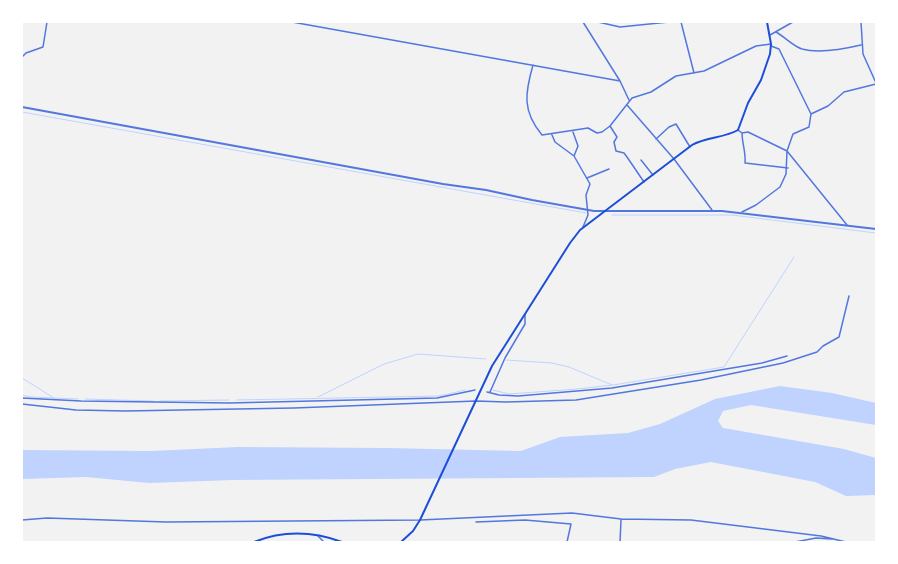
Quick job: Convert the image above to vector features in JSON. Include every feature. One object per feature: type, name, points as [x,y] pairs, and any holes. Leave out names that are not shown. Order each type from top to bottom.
[{"type":"main road","points":[[401,542],[413,531],[421,519],[492,366],[562,254],[582,228],[690,147],[698,142],[738,130],[748,103],[761,80],[770,54],[771,45],[767,22]]},
{"type":"main road","points":[[254,542],[272,535],[299,532],[317,534],[342,542]]},
{"type":"street","points":[[22,57],[26,53],[43,47],[47,22]]},
{"type":"street","points":[[292,22],[620,81]]},
{"type":"street","points":[[583,22],[620,81],[629,100]]},
{"type":"street","points":[[598,22],[620,28],[669,22]]},
{"type":"street","points":[[681,22],[694,74]]},
{"type":"street","points":[[770,35],[793,22]]},
{"type":"street","points":[[811,114],[828,106],[844,92],[876,83],[863,54],[861,45],[861,22]]},
{"type":"street","points":[[776,32],[801,48],[810,50],[824,51],[861,45]]},
{"type":"street","points":[[533,65],[526,90],[529,114],[534,126],[542,136],[573,132],[588,128],[597,133],[602,132],[610,126],[629,100],[651,92],[676,76],[694,74],[718,65],[756,46],[771,45],[779,48],[811,114],[809,126],[793,134],[787,151],[788,168],[780,187],[756,205],[742,212]]},
{"type":"street","points":[[626,105],[674,160],[712,211]]},
{"type":"street","points":[[22,108],[443,184],[486,190],[588,210],[604,212],[742,212],[876,229]]},
{"type":"street","points":[[656,139],[669,127],[676,124],[690,147]]},
{"type":"street","points":[[610,126],[617,137],[614,142],[616,151],[624,153],[644,182]]},
{"type":"street","points":[[738,130],[742,133],[748,132],[787,151],[847,225]]},
{"type":"street","points":[[573,132],[578,146],[574,156]]},
{"type":"street","points":[[742,133],[742,144],[746,154],[745,162],[788,168]]},
{"type":"street","points":[[552,135],[555,142],[574,156],[590,186],[586,195],[588,215],[582,228]]},
{"type":"street","points":[[641,160],[653,175]]},
{"type":"street","points":[[587,178],[609,169]]},
{"type":"street","points":[[22,404],[76,410],[125,411],[287,409],[576,400],[662,387],[783,363],[817,352],[823,346],[840,337],[849,296]]},
{"type":"street","points":[[490,392],[505,358],[525,324],[525,314]]},
{"type":"street","points":[[487,392],[499,395],[518,396],[612,388],[762,363],[787,356]]},
{"type":"street","points":[[22,398],[88,401],[229,403],[437,398],[475,390]]},
{"type":"street","points":[[22,520],[47,518],[212,522],[421,519],[572,513],[621,519],[691,520],[836,539],[846,542]]},
{"type":"street","points":[[620,542],[621,519]]},
{"type":"street","points":[[476,522],[524,520],[571,524],[567,542]]},
{"type":"street","points":[[317,534],[324,542]]},
{"type":"street","points":[[795,542],[816,538],[836,539]]},
{"type":"water","points":[[780,386],[832,393],[876,403],[876,425],[751,405],[723,411],[718,421],[723,428],[844,449],[876,458],[876,495],[846,496],[815,482],[711,462],[675,469],[654,477],[233,480],[149,483],[86,477],[22,479],[22,450],[151,451],[238,447],[521,451],[560,437],[628,433],[660,424],[715,399]]},
{"type":"waterway","points":[[22,112],[586,213]]},
{"type":"waterway","points":[[612,215],[732,215],[876,233]]},
{"type":"waterway","points":[[493,390],[509,394],[577,389],[613,385],[724,367],[794,257]]},
{"type":"waterway","points":[[318,397],[384,364],[418,354],[486,359]]},
{"type":"waterway","points":[[506,360],[552,363],[569,367],[612,385]]},
{"type":"waterway","points":[[22,378],[54,398]]},
{"type":"waterway","points":[[237,400],[439,396],[465,390]]},
{"type":"waterway","points":[[22,395],[31,397],[78,399]]},
{"type":"waterway","points":[[85,399],[153,401]]},
{"type":"waterway","points":[[160,401],[229,400]]}]
